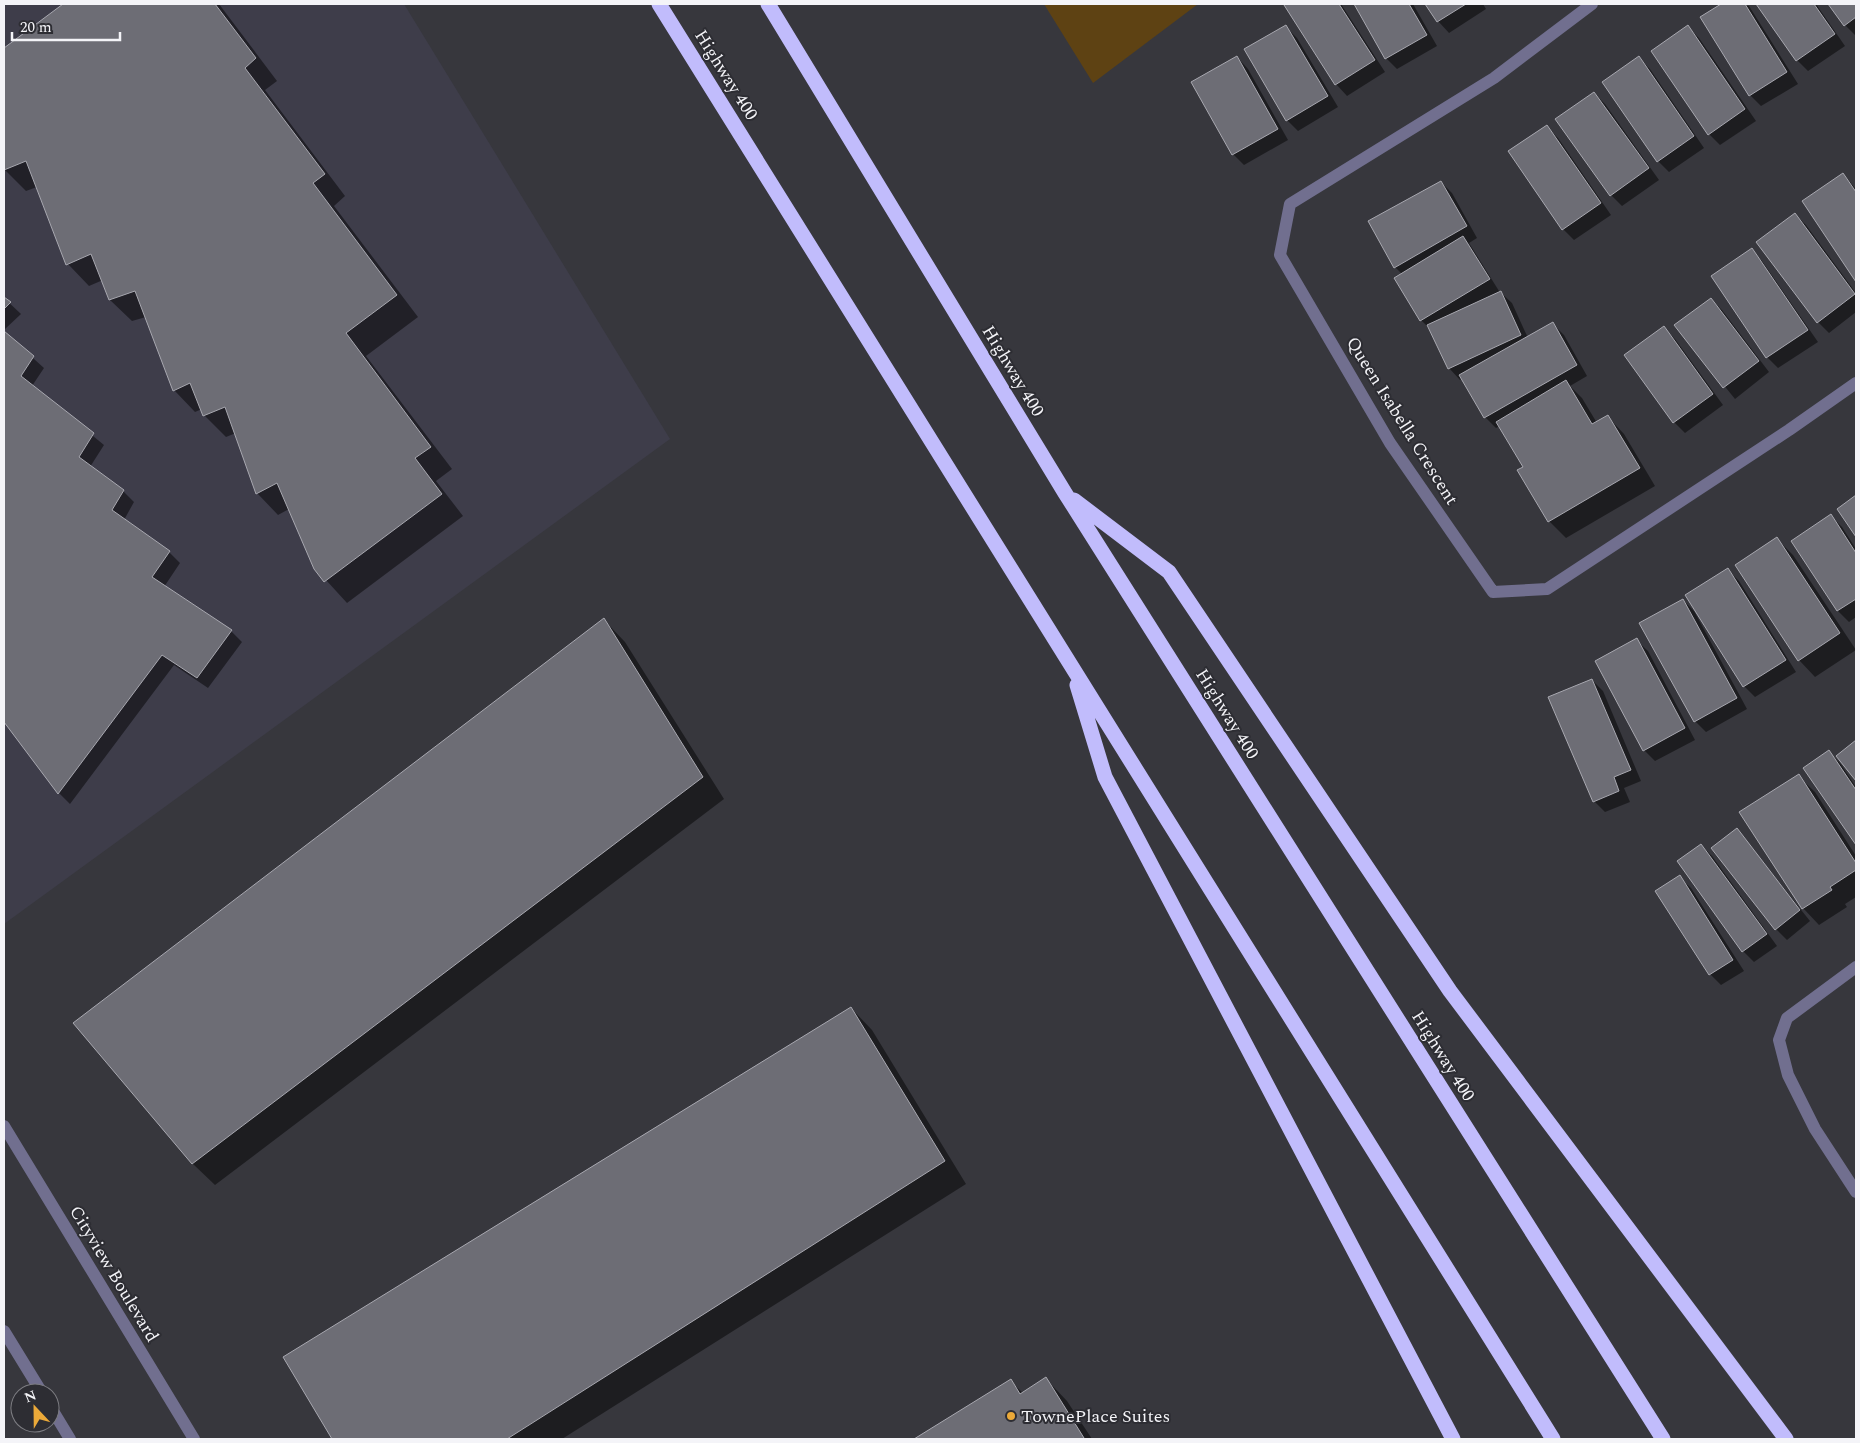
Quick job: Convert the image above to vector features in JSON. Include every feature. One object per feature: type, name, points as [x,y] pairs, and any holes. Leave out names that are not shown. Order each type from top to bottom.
[{"type":"highway","name":"Highway 400","points":[[659,4],[1553,1439]]},
{"type":"highway","name":"Highway 400","points":[[768,4],[1065,493],[1663,1439]]},
{"type":"highway","points":[[1065,493],[1168,572],[1450,991],[1786,1439]]},
{"type":"highway","points":[[1070,665],[1104,777],[1453,1439]]},
{"type":"street","name":"Queen Isabella Crescent","points":[[1592,4],[1494,78],[1290,204],[1280,255],[1390,443],[1492,592],[1547,589],[1789,430],[1856,383]]},
{"type":"street","points":[[1856,967],[1787,1018],[1779,1040],[1788,1075],[1815,1129],[1856,1192]]},
{"type":"street","name":"Cityview Boulevard","points":[[4,1126],[194,1439]]},
{"type":"street","points":[[4,1331],[36,1383]]},
{"type":"street","points":[[60,1422],[70,1439]]},
{"type":"shaded area","points":[[4,4],[404,4],[670,439],[4,924]]},
{"type":"shaded area","points":[[1044,4],[1198,4],[1093,83]]},
{"type":"building","points":[[63,4],[215,4],[256,58],[245,68],[325,174],[313,183],[397,295],[346,333],[431,447],[415,458],[442,494],[324,582],[314,569],[277,483],[256,494],[225,407],[203,416],[190,383],[173,391],[135,291],[109,300],[91,254],[66,265],[26,161],[4,170],[4,48]]},
{"type":"building","points":[[1339,4],[1375,60],[1335,85],[1284,5]]},
{"type":"building","points":[[1354,4],[1409,4],[1427,35],[1385,59]]},
{"type":"building","points":[[1425,4],[1466,4],[1437,22]]},
{"type":"building","points":[[1721,4],[1745,4],[1787,72],[1749,96],[1700,17]]},
{"type":"building","points":[[1756,4],[1814,4],[1835,34],[1796,61]]},
{"type":"building","points":[[1828,4],[1856,4],[1856,17],[1844,26]]},
{"type":"building","points":[[1286,25],[1328,96],[1286,121],[1244,49]]},
{"type":"building","points":[[1688,25],[1745,109],[1708,135],[1651,51]]},
{"type":"building","points":[[1237,56],[1278,129],[1232,155],[1191,82]]},
{"type":"building","points":[[1639,56],[1694,136],[1657,162],[1602,82]]},
{"type":"building","points":[[1594,92],[1649,168],[1610,196],[1555,119]]},
{"type":"building","points":[[1547,125],[1601,203],[1562,230],[1508,151]]},
{"type":"building","points":[[1843,173],[1856,192],[1856,282],[1802,201]]},
{"type":"building","points":[[1441,181],[1467,226],[1394,268],[1368,221]]},
{"type":"building","points":[[1795,213],[1855,294],[1817,323],[1756,242]]},
{"type":"building","points":[[1463,236],[1490,279],[1420,321],[1394,278]]},
{"type":"building","points":[[1752,248],[1808,330],[1766,358],[1711,276]]},
{"type":"building","points":[[1501,291],[1521,335],[1448,369],[1427,325]]},
{"type":"building","points":[[4,297],[11,302],[4,309]]},
{"type":"building","points":[[1711,298],[1759,361],[1723,388],[1674,325]]},
{"type":"building","points":[[1553,322],[1577,365],[1484,418],[1459,375]]},
{"type":"building","points":[[1664,326],[1713,394],[1673,423],[1624,355]]},
{"type":"building","points":[[4,331],[34,356],[21,376],[94,433],[79,457],[124,490],[112,510],[170,551],[152,577],[232,630],[197,678],[162,655],[58,794],[4,722]]},
{"type":"building","points":[[1566,380],[1592,424],[1608,415],[1640,468],[1548,522],[1517,470],[1523,467],[1496,422]]},
{"type":"building","points":[[1856,495],[1856,537],[1837,509]]},
{"type":"building","points":[[1831,514],[1856,553],[1856,599],[1837,611],[1791,541]]},
{"type":"building","points":[[1777,537],[1840,633],[1798,661],[1735,565]]},
{"type":"building","points":[[1728,568],[1786,660],[1743,687],[1685,595]]},
{"type":"building","points":[[1683,599],[1737,698],[1694,722],[1639,623]]},
{"type":"building","points":[[604,618],[703,777],[192,1164],[73,1023]]},
{"type":"building","points":[[1637,638],[1685,728],[1643,751],[1595,661]]},
{"type":"building","points":[[1592,679],[1631,770],[1614,777],[1619,791],[1593,802],[1548,697]]},
{"type":"building","points":[[1856,740],[1856,781],[1836,756]]},
{"type":"building","points":[[1829,750],[1856,790],[1856,845],[1803,768]]},
{"type":"building","points":[[1799,774],[1856,863],[1856,870],[1830,887],[1832,890],[1802,909],[1739,812]]},
{"type":"building","points":[[1737,828],[1800,910],[1775,930],[1711,848]]},
{"type":"building","points":[[1701,844],[1767,934],[1742,952],[1677,861]]},
{"type":"building","points":[[1680,875],[1733,960],[1709,975],[1655,891]]},
{"type":"building","points":[[851,1007],[945,1161],[507,1439],[332,1439],[283,1357]]},
{"type":"building","name":"TownePlace Suites","points":[[1046,1377],[1084,1438],[914,1439],[1011,1379],[1020,1394]]},
{"type":"place","name":"TownePlace Suites","points":[[1011,1416]]}]
